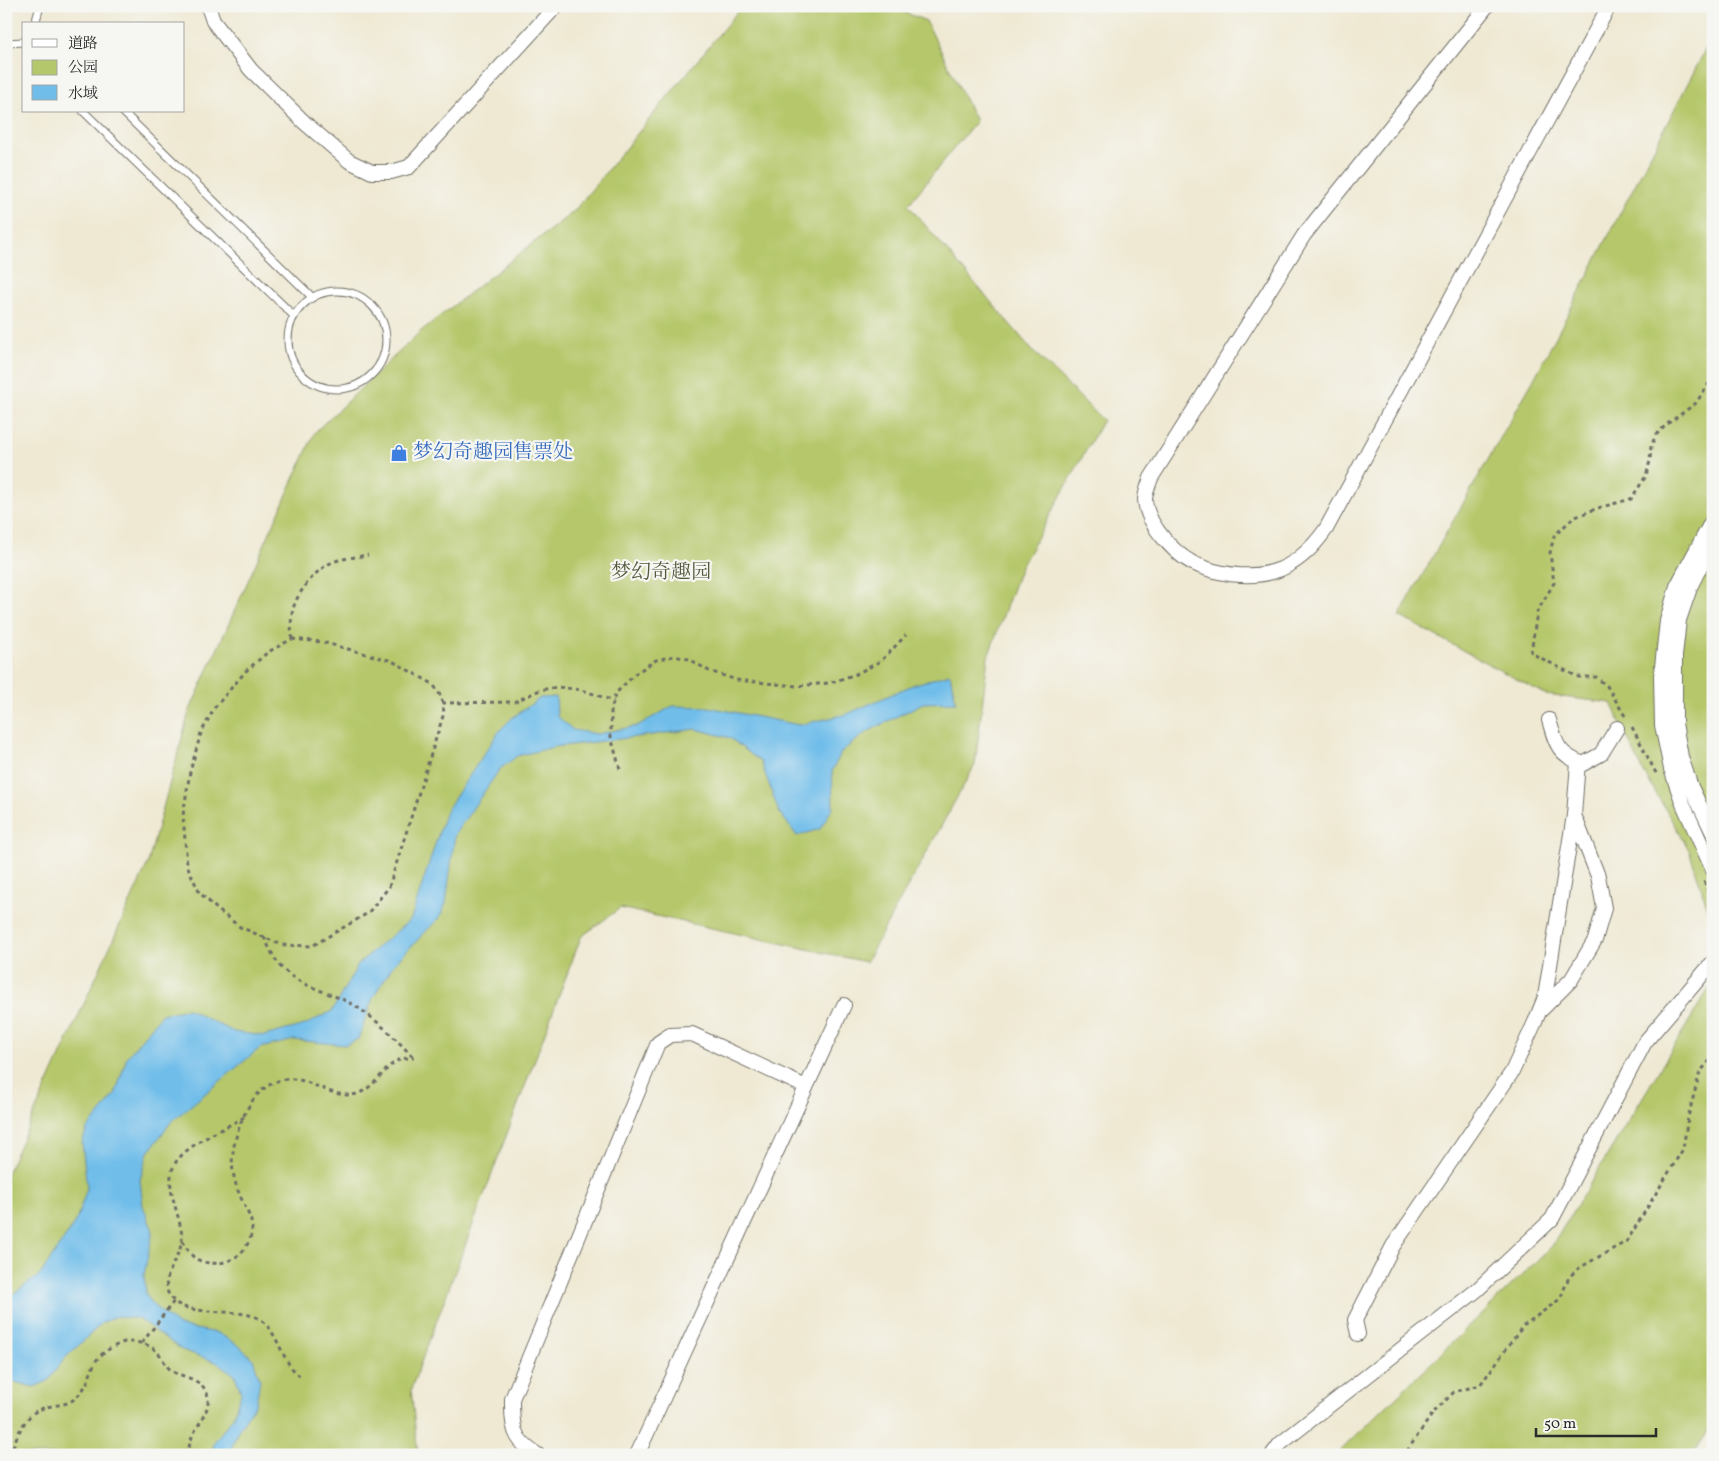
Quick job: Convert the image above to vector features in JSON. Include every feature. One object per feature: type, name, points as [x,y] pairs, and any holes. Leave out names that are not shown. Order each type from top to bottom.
[{"type":"street","points":[[208,6],[213,21],[251,70],[305,123],[349,161],[372,172],[391,172],[409,167],[556,6]]},
{"type":"street","points":[[1487,6],[1304,235],[1152,478],[1145,499],[1151,522],[1181,555],[1201,567],[1254,576],[1280,570],[1302,557],[1318,540],[1331,520],[1609,6]]},
{"type":"street","points":[[1708,874],[1671,769],[1662,725],[1661,676],[1667,621],[1677,586],[1713,520]]},
{"type":"street","points":[[1713,541],[1691,585],[1679,620],[1675,656],[1675,723],[1681,757],[1691,787],[1713,833]]},
{"type":"street","points":[[1549,720],[1556,744],[1570,759],[1583,764],[1601,754],[1622,723]]},
{"type":"street","points":[[1358,1334],[1355,1320],[1393,1246],[1512,1072],[1540,1011],[1545,997],[1574,815],[1578,762]]},
{"type":"street","points":[[1540,1011],[1571,980],[1595,940],[1604,908],[1598,876],[1574,815]]},
{"type":"street","points":[[1272,1455],[1280,1444],[1477,1290],[1552,1219],[1645,1042],[1713,962]]},
{"type":"street","points":[[637,1455],[844,1005]]},
{"type":"street","points":[[538,1455],[529,1450],[517,1438],[512,1422],[512,1399],[658,1043],[670,1034],[692,1034],[806,1087]]},
{"type":"lane","points":[[36,22],[40,6]]},
{"type":"lane","points":[[6,43],[22,42]]},
{"type":"lane","points":[[84,112],[294,316]]},
{"type":"lane","points":[[123,112],[312,297]]},
{"type":"lane","points":[[342,290],[357,294],[370,303],[380,315],[386,329],[386,345],[382,360],[373,374],[361,383],[346,389],[330,389],[315,384],[302,375],[293,362],[288,347],[288,331],[294,316],[312,297],[326,291],[342,290]]},
{"type":"path","points":[[1622,723],[1607,686],[1596,677],[1578,677],[1531,653],[1537,612],[1554,583],[1550,553],[1554,536],[1573,518],[1598,508],[1631,499],[1646,476],[1650,461],[1650,446],[1656,434],[1696,403],[1713,377]]},
{"type":"path","points":[[292,639],[291,623],[296,601],[311,579],[323,567],[334,561],[368,555]]},
{"type":"path","points":[[620,769],[611,737],[611,712],[615,694],[636,673],[656,660],[674,656],[688,659],[709,671],[737,680],[796,686],[829,683],[856,674],[881,661],[906,635]]},
{"type":"path","points":[[292,639],[322,642],[392,661],[433,684],[442,698],[442,703],[444,713],[389,887],[368,913],[312,946],[282,945],[240,927],[199,892],[187,865],[183,816],[190,772],[201,733],[215,707],[246,671],[268,652],[292,639]]},
{"type":"path","points":[[442,703],[514,702],[540,690],[558,687],[582,690],[614,701]]},
{"type":"path","points":[[1632,727],[1658,777]]},
{"type":"path","points":[[1708,874],[1713,904]]},
{"type":"path","points":[[182,1241],[195,1258],[208,1262],[223,1262],[239,1256],[248,1247],[253,1227],[238,1192],[232,1170],[235,1139],[248,1107],[260,1092],[274,1082],[294,1079],[311,1082],[336,1093],[352,1095],[369,1088],[398,1060],[414,1058],[390,1033],[369,1016],[347,1002],[304,983],[283,970],[264,937]]},
{"type":"path","points":[[1400,1455],[1407,1451],[1433,1413],[1454,1392],[1480,1385],[1523,1326],[1560,1299],[1570,1277],[1578,1268],[1628,1241],[1683,1149],[1688,1117],[1700,1072],[1713,1057]]},
{"type":"path","points":[[244,1117],[194,1146],[179,1158],[171,1173],[170,1187],[180,1218],[182,1241],[168,1273],[167,1290],[174,1301],[184,1307],[259,1319],[268,1327],[290,1366],[301,1378]]},
{"type":"path","points":[[142,1343],[174,1301]]},
{"type":"path","points":[[11,1455],[13,1445],[20,1430],[29,1418],[40,1409],[62,1406],[72,1401],[82,1391],[88,1381],[95,1360],[108,1350],[124,1342],[142,1343],[156,1350],[170,1371],[187,1377],[206,1389],[208,1402],[191,1439],[188,1455]]},
{"type":"green space","name":"梦幻奇趣园","points":[[742,6],[889,6],[926,21],[976,121],[908,205],[1032,350],[1103,420],[1020,569],[988,657],[975,765],[866,962],[620,908],[581,937],[411,1389],[418,1455],[6,1455],[6,1175],[148,863],[189,712],[315,432],[421,331],[574,211]]},
{"type":"green space","points":[[1713,35],[1713,925],[1689,850],[1643,771],[1611,703],[1546,695],[1399,616],[1534,379]]},
{"type":"green space","points":[[1713,982],[1713,1424],[1697,1448],[1686,1455],[1336,1455],[1552,1246]]},
{"type":"water","points":[[950,674],[956,702],[923,703],[867,732],[842,751],[832,771],[833,807],[820,829],[797,836],[779,812],[761,762],[730,738],[696,729],[554,747],[517,756],[500,769],[455,834],[446,903],[440,917],[394,964],[373,998],[358,1039],[345,1045],[294,1040],[260,1048],[171,1122],[147,1154],[140,1180],[143,1206],[153,1231],[144,1275],[146,1295],[155,1307],[179,1326],[218,1333],[237,1344],[253,1359],[260,1380],[256,1403],[237,1432],[229,1455],[211,1455],[215,1441],[233,1417],[241,1393],[235,1375],[216,1362],[182,1350],[139,1319],[116,1316],[102,1323],[63,1360],[48,1381],[34,1387],[6,1380],[6,1299],[40,1275],[76,1221],[87,1188],[82,1143],[87,1129],[115,1095],[127,1057],[162,1014],[188,1009],[234,1032],[264,1036],[305,1025],[332,1011],[359,963],[411,919],[446,811],[500,730],[512,718],[540,698],[556,697],[557,716],[573,730],[597,734],[637,726],[673,706],[708,707],[799,725],[847,714],[915,684]]},
{"type":"place","name":"梦幻奇趣园售票处","points":[[399,453]]}]
